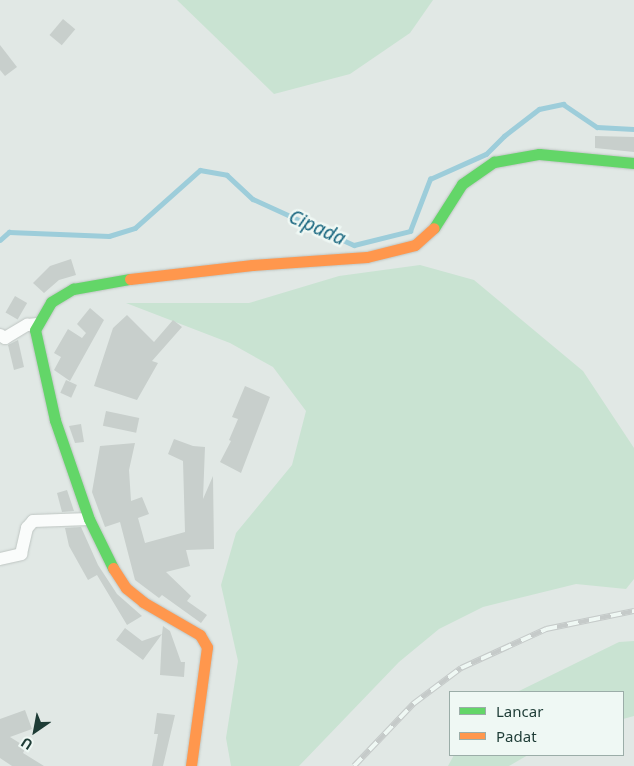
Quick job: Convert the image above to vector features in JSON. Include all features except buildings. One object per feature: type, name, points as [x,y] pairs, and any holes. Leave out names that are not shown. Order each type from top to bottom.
[{"type":"street","points":[[191,766],[207,647],[195,631],[157,611],[126,588],[108,560],[89,519],[55,420],[36,344],[38,324],[51,302],[73,289],[88,286],[252,265],[367,257],[415,245],[431,233],[462,184],[494,162],[539,154],[634,163]]},
{"type":"street","points":[[0,335],[5,338],[27,324],[38,324]]},
{"type":"street","points":[[0,559],[21,554],[27,528],[33,521],[89,519]]},
{"type":"green space","points":[[177,0],[433,0],[410,33],[350,74],[274,94]]},
{"type":"green space","points":[[420,265],[474,280],[583,371],[634,448],[634,579],[626,589],[576,584],[483,607],[439,629],[399,662],[299,766],[231,766],[226,738],[238,661],[221,585],[236,533],[292,465],[306,411],[273,367],[230,343],[126,303],[249,303],[339,276]]},
{"type":"green space","points":[[634,641],[634,716],[624,719],[624,691],[519,691],[619,642]]},
{"type":"green space","points":[[453,756],[526,756],[509,766],[448,766]]},
{"type":"waterway","name":"Cipada","points":[[0,240],[9,232],[109,236],[135,228],[200,170],[227,175],[253,199],[354,245],[410,231],[430,179],[486,154],[504,136],[539,109],[563,104],[597,127],[634,129]]},
{"type":"railway","points":[[354,766],[413,704],[461,668],[546,629],[634,611]]},
{"type":"traffic: fast","points":[[434,228],[462,184],[494,162],[539,154],[634,163]]},
{"type":"traffic: fast","points":[[113,568],[89,519],[55,420],[35,330],[51,302],[73,289],[130,279]]},
{"type":"traffic: slow","points":[[130,279],[252,265],[367,257],[415,245],[434,228]]},
{"type":"traffic: slow","points":[[113,568],[126,588],[143,602],[200,635],[207,647],[191,766]]}]
